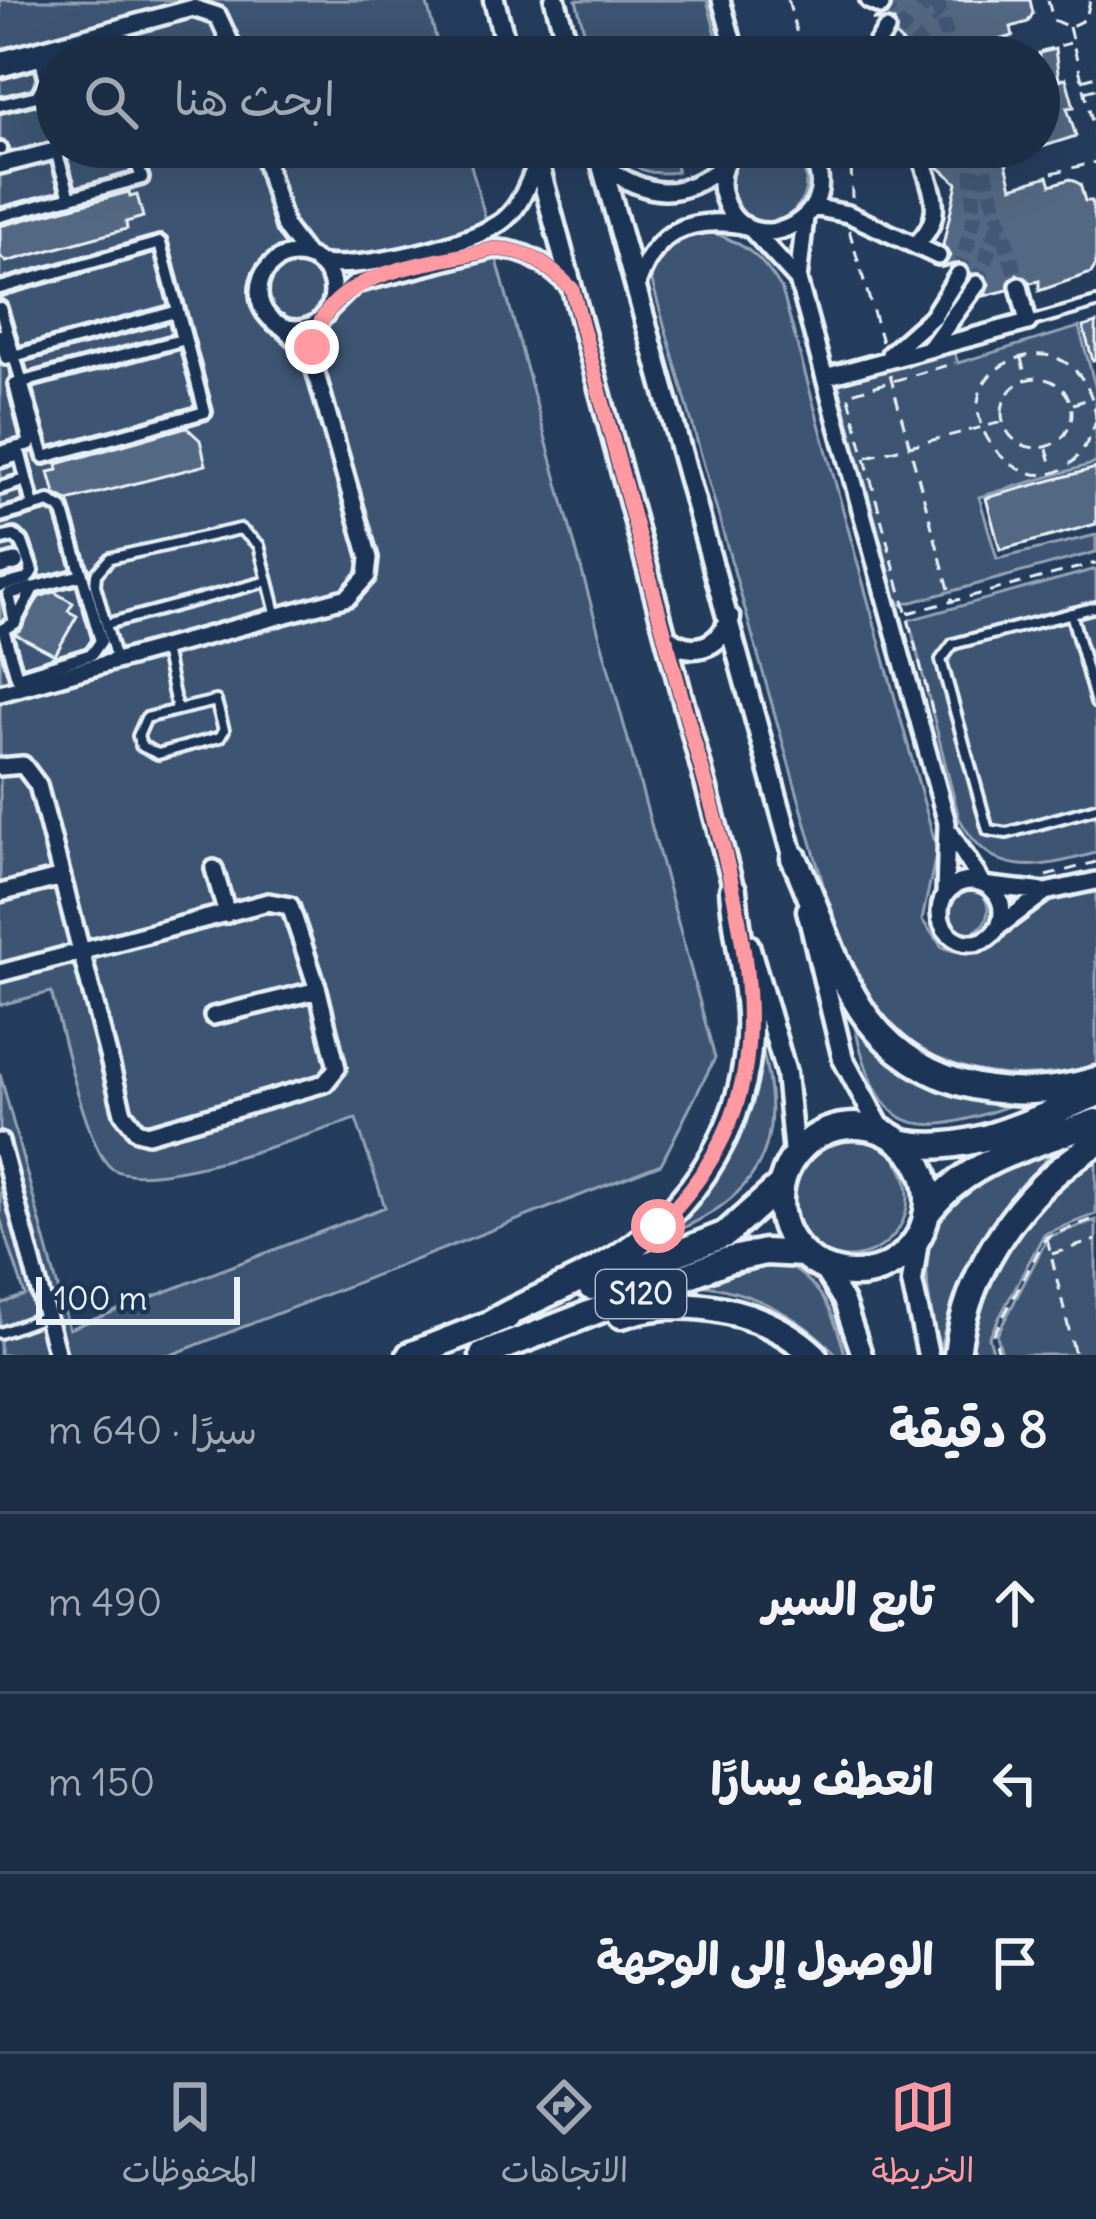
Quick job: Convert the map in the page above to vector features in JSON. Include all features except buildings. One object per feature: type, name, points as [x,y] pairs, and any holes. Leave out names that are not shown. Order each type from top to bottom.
[{"type":"main road","points":[[794,858],[854,998],[892,1046],[916,1064],[972,1088],[1002,1094],[1033,1094],[1096,1080]]},
{"type":"main road","points":[[493,1322],[634,1246],[680,1204],[716,1152],[740,1094],[749,1032],[734,890]]},
{"type":"main road","points":[[1096,1094],[966,1144],[933,1148],[833,1128],[794,1155],[781,1185],[780,1210],[788,1234],[812,1261],[838,1273],[872,1271],[891,1264],[947,1189],[975,1168],[1096,1122]]},
{"type":"main road","points":[[891,1136],[924,1175],[922,1225]]},
{"type":"main road","points":[[957,1355],[970,1298],[989,1255],[1017,1213],[1050,1179],[1096,1144]]},
{"type":"main road","name":"S120","points":[[410,1355],[726,1234],[781,1185]]},
{"type":"main road","name":"S120","points":[[490,1352],[728,1260],[765,1252],[812,1261]]},
{"type":"main road","points":[[490,1352],[633,1311],[678,1306],[747,1316],[814,1355]]},
{"type":"street","points":[[494,0],[503,36]]},
{"type":"street","points":[[555,0],[565,36]]},
{"type":"street","points":[[721,0],[731,36]]},
{"type":"street","points":[[89,36],[207,9],[230,36]]},
{"type":"street","points":[[119,28],[121,36]]},
{"type":"street","points":[[882,36],[886,30]]},
{"type":"street","points":[[0,60],[36,50]]},
{"type":"street","points":[[0,71],[36,61]]},
{"type":"street","points":[[0,105],[36,96]]},
{"type":"street","points":[[0,165],[36,155]]},
{"type":"street","points":[[66,168],[70,197]]},
{"type":"street","points":[[0,216],[142,178],[138,168]]},
{"type":"street","points":[[267,168],[292,243],[332,280],[312,347],[315,370]]},
{"type":"street","points":[[266,271],[285,257],[352,267],[489,230],[516,209],[531,168]]},
{"type":"street","points":[[540,168],[786,1072],[794,1155]]},
{"type":"street","points":[[603,168],[730,618],[843,1059],[891,1136]]},
{"type":"street","points":[[613,168],[634,187],[665,194],[695,186],[721,168]]},
{"type":"street","points":[[724,168],[726,206],[798,280]]},
{"type":"street","points":[[816,168],[798,280],[946,824],[943,927],[960,942],[982,942],[1044,884]]},
{"type":"street","points":[[915,245],[936,216],[923,168]]},
{"type":"street","points":[[0,693],[348,597],[367,576],[370,558],[315,370],[306,348],[262,306],[266,271],[278,247],[277,207]]},
{"type":"street","points":[[635,290],[649,253],[671,230],[705,221],[779,232],[809,212],[848,214],[938,256]]},
{"type":"street","points":[[0,288],[160,243],[205,412],[44,457],[0,308]]},
{"type":"street","points":[[279,324],[306,327],[356,284],[494,249],[512,249],[541,261],[572,289]]},
{"type":"street","points":[[877,363],[933,316],[959,274]]},
{"type":"street","points":[[929,349],[977,284]]},
{"type":"street","points":[[825,377],[1028,322],[1018,286]]},
{"type":"street","points":[[0,335],[6,358],[175,312],[182,340],[15,384],[30,444],[0,457]]},
{"type":"street","points":[[0,457],[20,455],[33,506]]},
{"type":"street","points":[[26,480],[0,492],[3,515],[49,502],[62,509],[82,575],[101,641],[92,654],[17,677],[6,626],[8,595],[82,575]]},
{"type":"street","points":[[0,539],[14,536],[22,542],[32,572],[27,579],[0,586]]},
{"type":"street","points":[[665,637],[687,648],[704,647],[718,640],[730,618]]},
{"type":"street","points":[[0,767],[12,764],[31,772],[62,877],[82,951],[124,1113],[137,1131],[148,1134],[325,1083],[337,1067],[290,906],[268,902],[226,914],[82,951],[0,973]]},
{"type":"street","points":[[946,824],[1001,904],[999,927]]},
{"type":"street","points":[[214,869],[226,914]]},
{"type":"street","points":[[0,893],[62,877]]},
{"type":"street","points":[[945,895],[966,881],[1096,881]]},
{"type":"street","points":[[213,1016],[318,990]]},
{"type":"street","points":[[0,1142],[57,1355]]},
{"type":"street","points":[[922,1225],[912,1282],[928,1355]]},
{"type":"street","points":[[812,1261],[844,1302],[862,1355]]},
{"type":"lane","points":[[1028,322],[1096,303]]},
{"type":"lane","points":[[117,661],[96,574],[110,558],[240,529],[259,545],[277,617]]},
{"type":"lane","points":[[106,624],[268,581]]},
{"type":"lane","points":[[1096,607],[953,644],[940,660],[988,830],[1007,833],[1096,808]]},
{"type":"lane","points":[[1071,614],[1096,704]]},
{"type":"lane","points":[[164,648],[177,710]]},
{"type":"lane","points":[[216,701],[224,730],[220,737],[158,754],[141,746],[138,736],[146,718],[177,710],[216,701]]},
{"type":"lane","points":[[0,1333],[47,1316]]},
{"type":"path","points":[[788,0],[797,36]]},
{"type":"path","points":[[1048,0],[1053,20],[1069,27],[1086,19],[1090,0]]},
{"type":"path","points":[[1069,27],[1096,138]]},
{"type":"path","points":[[1060,45],[1072,42]]},
{"type":"path","points":[[1080,80],[1096,76]]},
{"type":"path","points":[[1083,92],[1096,89]]},
{"type":"path","points":[[1088,111],[1096,109]]},
{"type":"path","points":[[1052,172],[1096,162]]},
{"type":"path","points":[[847,223],[867,232]]},
{"type":"path","points":[[1021,357],[1027,380]]},
{"type":"path","points":[[1021,357],[1057,358],[1073,367],[1094,398],[1096,420],[1089,442],[1074,460],[1054,471],[1016,469],[987,445],[980,428],[979,410],[991,378],[1021,357]]},
{"type":"path","points":[[935,720],[848,394],[955,363]]},
{"type":"path","points":[[1027,380],[1055,382],[1072,405],[1068,431],[1047,448],[1019,444],[1003,422],[1006,396],[1027,380]]},
{"type":"path","points":[[1072,405],[1094,398]]},
{"type":"path","points":[[865,458],[1003,422]]},
{"type":"path","points":[[1047,448],[1054,471]]},
{"type":"path","points":[[906,613],[1096,563]]},
{"type":"path","points":[[1044,884],[1096,862]]},
{"type":"path","points":[[999,1355],[994,1334],[1046,1237],[1096,1218]]},
{"type":"path","points":[[1046,1237],[1076,1355]]},
{"type":"path","points":[[1051,1255],[1096,1240]]},
{"type":"shaded area","points":[[0,0],[426,0],[435,36],[36,36],[36,168],[472,168],[715,1058],[661,1164],[171,1355],[0,1355],[0,1304],[25,1295],[0,1218],[0,1074],[69,1329],[385,1207],[356,1119],[190,1169],[127,1174],[109,1166],[83,1110],[51,992],[0,1005]]},
{"type":"shaded area","points":[[576,0],[707,0],[716,36],[585,36]]},
{"type":"shaded area","points":[[677,168],[677,172],[667,173],[642,170]]},
{"type":"shaded area","points":[[729,168],[803,168],[803,197],[781,219],[751,219],[729,197]]},
{"type":"shaded area","points":[[712,232],[753,254],[782,290],[937,850],[922,920],[942,947],[971,951],[991,941],[1030,904],[1096,885],[1096,1065],[1024,1075],[955,1064],[895,1030],[871,1003],[852,970],[825,891],[650,275],[673,239]]},
{"type":"shaded area","points":[[1079,327],[1096,389],[1096,463],[979,497],[997,559],[1096,535],[1096,552],[901,605],[894,595],[839,386],[845,377],[952,345],[958,363]]},
{"type":"shaded area","points":[[1096,569],[1096,853],[1035,865],[1001,861],[972,838],[959,818],[909,620]]},
{"type":"shaded area","points":[[965,887],[981,894],[988,910],[981,926],[965,933],[949,926],[942,910],[949,894]]},
{"type":"shaded area","points":[[854,1023],[887,1057],[922,1081],[961,1097],[1008,1106],[945,1124],[902,1118],[874,1086]]},
{"type":"shaded area","points":[[760,1041],[771,1112],[758,1166],[720,1207],[655,1240],[675,1223]]},
{"type":"shaded area","points":[[847,1135],[870,1140],[890,1153],[903,1173],[908,1196],[903,1219],[890,1239],[870,1252],[847,1257],[824,1252],[804,1239],[791,1219],[786,1196],[791,1173],[804,1153],[824,1140]]},
{"type":"shaded area","points":[[1062,1144],[1017,1190],[984,1236],[959,1286],[940,1348],[927,1266],[932,1236],[944,1213],[990,1177]]},
{"type":"shaded area","points":[[1096,1155],[1096,1214],[1044,1234],[989,1337],[994,1355],[971,1355],[985,1294],[1012,1242],[1050,1196]]},
{"type":"shaded area","points":[[1096,1220],[1096,1355],[1002,1355],[997,1335],[1048,1237]]},
{"type":"shaded area","points":[[779,1261],[805,1278],[824,1299],[845,1355],[837,1355],[805,1326],[768,1304],[727,1290],[684,1284],[739,1263]]},
{"type":"tunnel","points":[[920,0],[939,20]]},
{"type":"tunnel","points":[[936,0],[947,36]]},
{"type":"tunnel","points":[[881,6],[911,36]]},
{"type":"tunnel","points":[[959,274],[974,219],[972,168]]},
{"type":"tunnel","points":[[984,168],[1019,286]]},
{"type":"tunnel","points":[[977,284],[998,225]]},
{"type":"route","points":[[312,347],[322,317],[356,284],[494,249],[512,249],[541,261],[572,289],[734,890],[748,1001],[746,1064],[730,1124],[700,1179],[658,1226]]}]
